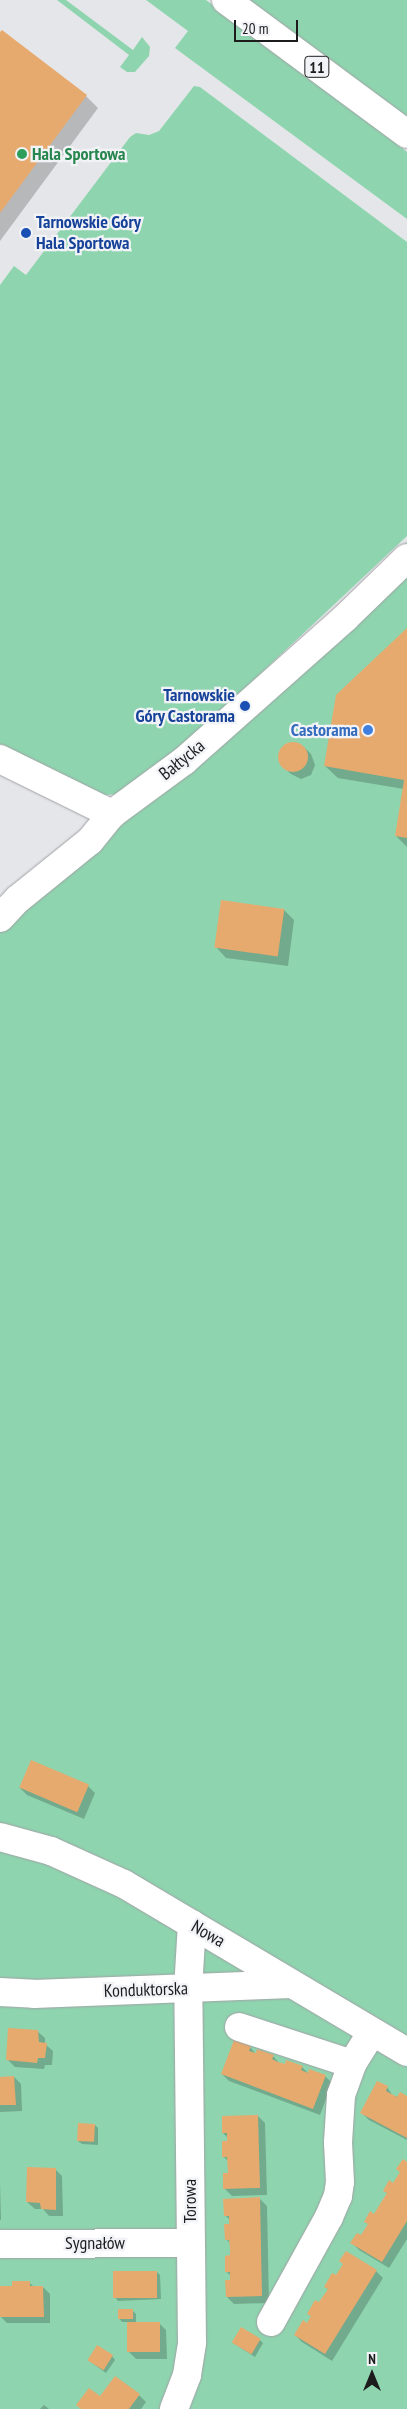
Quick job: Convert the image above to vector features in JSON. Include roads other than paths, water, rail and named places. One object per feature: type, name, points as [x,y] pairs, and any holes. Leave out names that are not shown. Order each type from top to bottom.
[{"type":"main road","name":"11","points":[[226,0],[407,134]]},
{"type":"main road","name":"11","points":[[248,0],[407,117]]},
{"type":"main road","name":"Bałtycka","points":[[0,918],[18,899],[90,841],[112,814],[184,761],[345,618],[407,558]]},
{"type":"main road","points":[[0,759],[112,814]]},
{"type":"main road","name":"Nowa","points":[[0,1837],[51,1851],[124,1884],[407,2052]]},
{"type":"main road","name":"Torowa","points":[[174,2409],[187,2375],[192,2342],[188,1989],[192,1924]]},
{"type":"main road","name":"Konduktorska","points":[[0,1992],[34,1994],[291,1984]]},
{"type":"main road","points":[[238,2027],[352,2064]]},
{"type":"main road","points":[[271,2322],[330,2217],[338,2196],[340,2182],[338,2142],[341,2095],[352,2064],[372,2032]]},
{"type":"main road","name":"Sygnałów","points":[[0,2244],[190,2243]]},
{"type":"place","name":"Hala Sportowa","points":[[22,154]]},
{"type":"place","name":"Tarnowskie Góry Hala Sportowa","points":[[26,233]]},
{"type":"place","name":"Tarnowskie Góry Castorama","points":[[245,706]]},
{"type":"place","name":"Castorama","points":[[368,730]]}]
